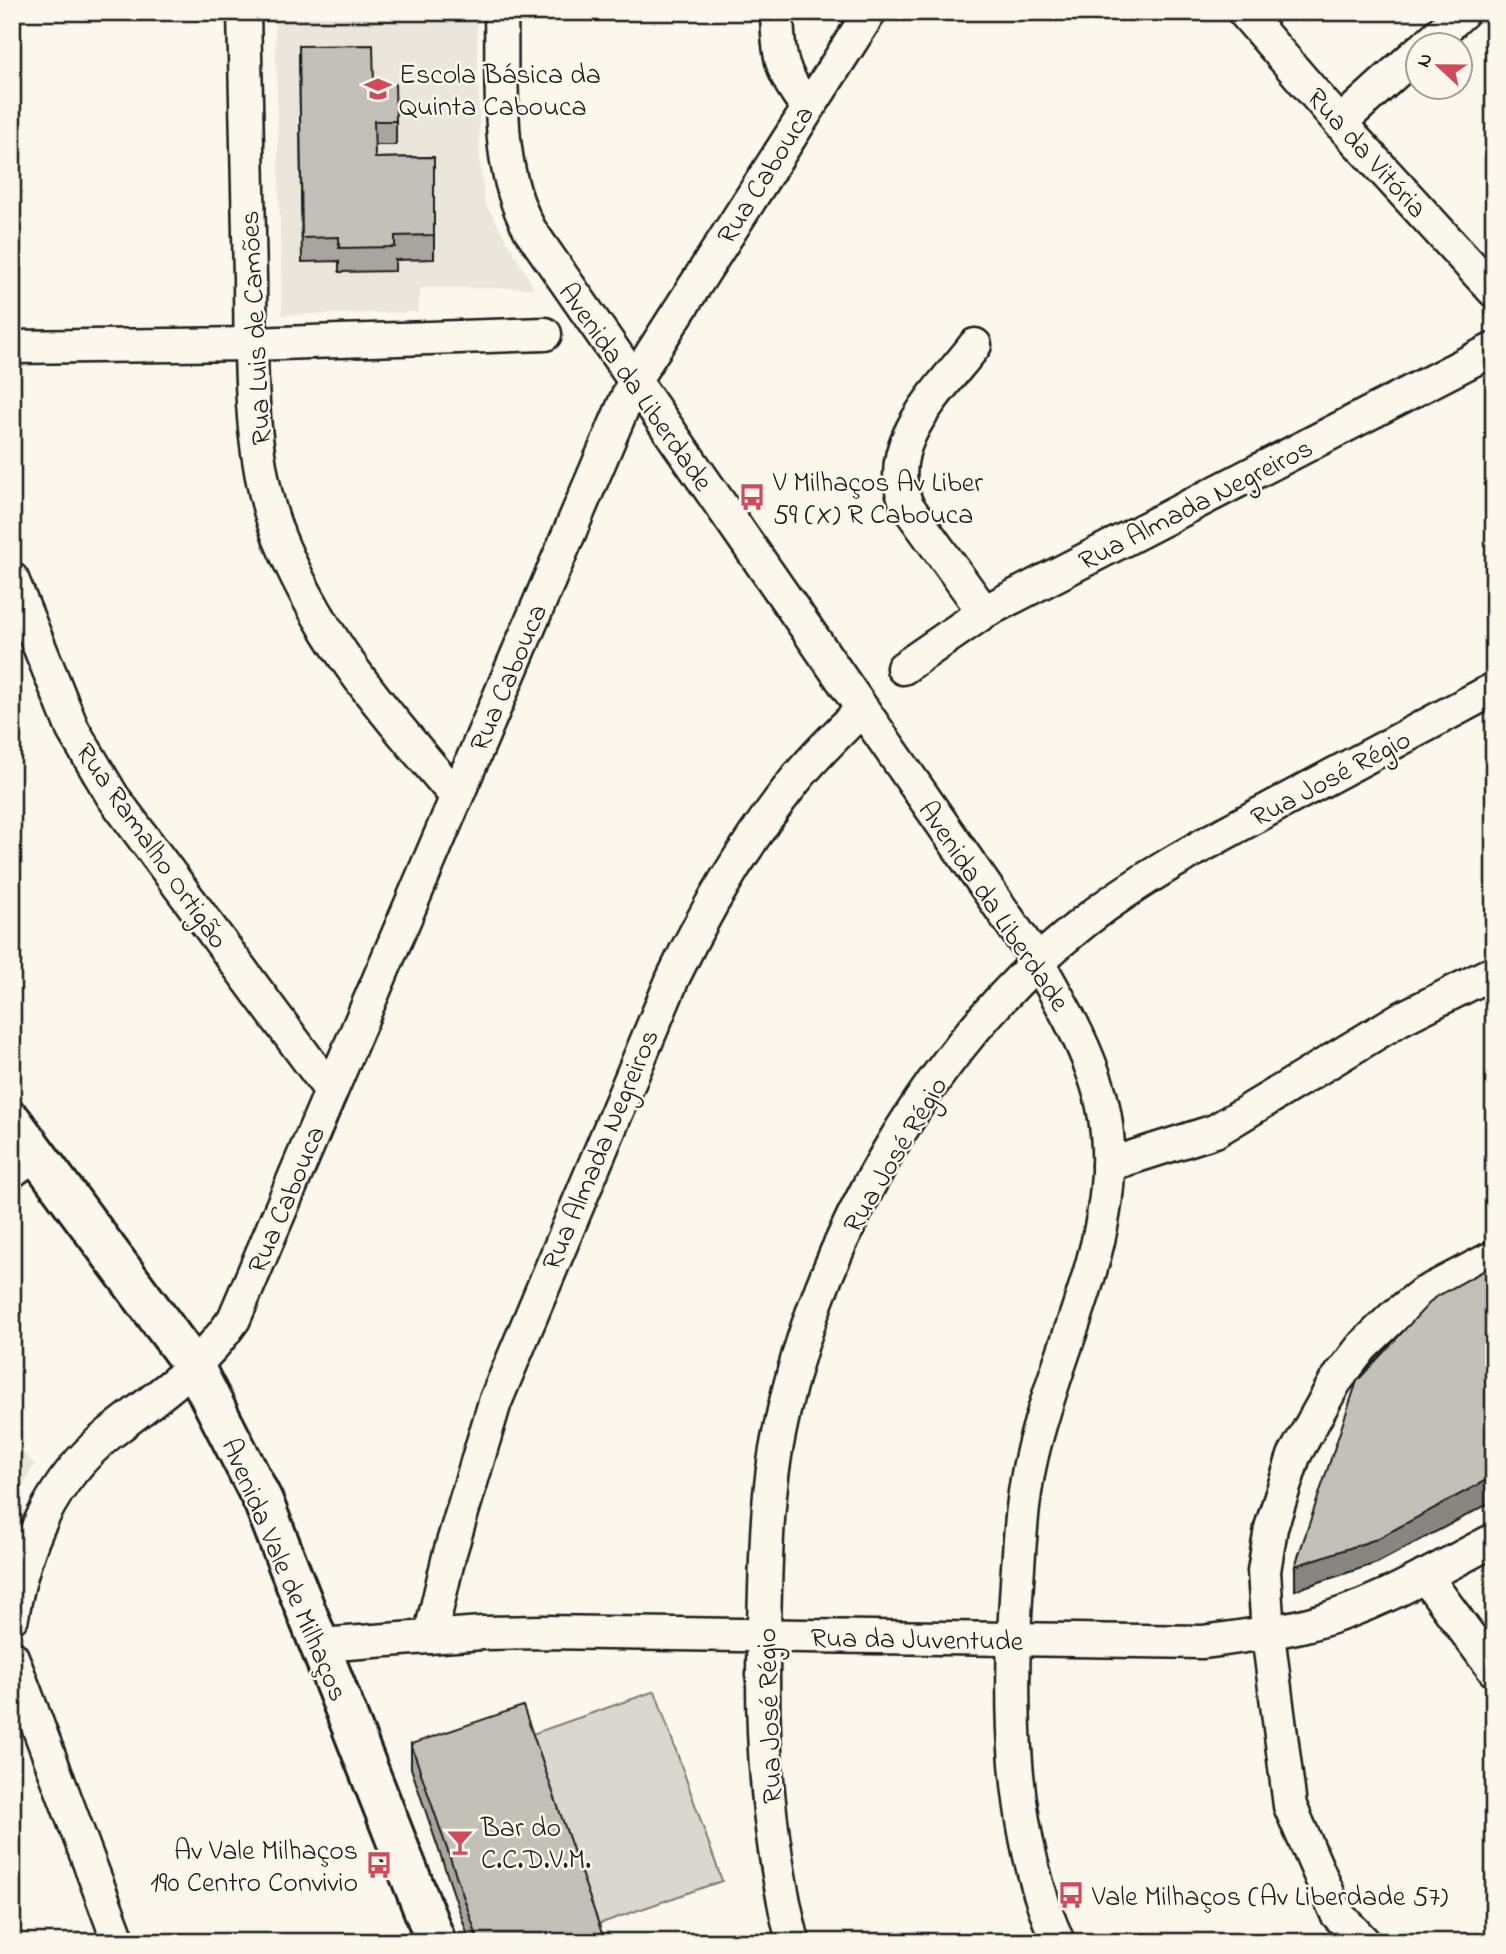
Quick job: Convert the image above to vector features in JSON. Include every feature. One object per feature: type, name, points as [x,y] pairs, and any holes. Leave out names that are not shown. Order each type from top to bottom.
[{"type":"street","name":"Rua Luis de Camões","points":[[244,12],[252,404],[263,476],[282,547],[312,609],[357,679],[456,796]]},
{"type":"street","name":"Avenida da Liberdade","points":[[502,12],[503,121],[510,186],[530,230],[1038,961],[1074,1025],[1095,1077],[1105,1121],[1108,1165],[1106,1198],[1096,1252],[1031,1457],[1021,1517],[1013,1640],[1016,1761],[1024,1817],[1040,1892],[1058,1942]]},
{"type":"street","points":[[777,12],[778,51],[784,73],[807,106]]},
{"type":"street","name":"Rua Cabouca","points":[[12,1618],[19,1579],[32,1535],[53,1496],[79,1462],[108,1435],[195,1368],[215,1347],[234,1319],[634,381],[807,106],[870,12]]},
{"type":"street","name":"Rua da Vitória","points":[[1244,12],[1339,122],[1494,290]]},
{"type":"street","points":[[1441,32],[1463,12]]},
{"type":"street","points":[[1339,122],[1404,65]]},
{"type":"street","points":[[12,347],[251,344],[545,334]]},
{"type":"street","points":[[975,345],[910,432],[898,472],[901,491],[908,507],[984,612]]},
{"type":"street","name":"Rua Almada Negreiros","points":[[903,668],[984,612],[1494,349]]},
{"type":"street","name":"Rua Ramalho Ortigão","points":[[12,579],[73,730],[113,797],[331,1091]]},
{"type":"street","name":"Rua José Régio","points":[[793,1942],[774,1848],[765,1772],[762,1696],[772,1479],[778,1435],[794,1364],[833,1258],[873,1176],[927,1093],[980,1025],[1038,961],[1085,921],[1136,885],[1210,841],[1494,689]]},
{"type":"street","name":"Rua Almada Negreiros","points":[[430,1637],[449,1556],[495,1402],[673,978],[700,921],[729,872],[798,778],[862,709]]},
{"type":"street","points":[[1108,1165],[1215,1131],[1400,1019],[1494,971]]},
{"type":"street","name":"Avenida Vale de Milhaços","points":[[12,1121],[24,1163],[195,1368],[263,1501],[436,1942]]},
{"type":"street","points":[[1364,1942],[1337,1914],[1290,1806],[1268,1634],[1264,1571],[1278,1501],[1294,1456],[1335,1382],[1393,1317],[1421,1295],[1494,1257]]},
{"type":"street","name":"Rua da Juventude","points":[[320,1645],[531,1632],[1203,1642],[1268,1634],[1311,1624],[1372,1602],[1494,1540]]},
{"type":"street","points":[[1425,1576],[1494,1670]]},
{"type":"street","points":[[12,1657],[119,1942]]},
{"type":"shaded area","name":"Escola Básica da Quinta Cabouca","points":[[275,12],[477,12],[480,165],[484,201],[534,288],[421,288],[418,312],[282,315]]},
{"type":"shaded area","points":[[12,1443],[35,1464],[12,1506]]},
{"type":"shaded area","points":[[655,1691],[722,1881],[593,1926],[532,1734]]},
{"type":"building","points":[[373,45],[374,84],[395,84],[396,121],[374,121],[375,158],[434,157],[434,235],[395,236],[395,247],[339,248],[339,237],[302,238],[299,46]]},
{"type":"building","points":[[1494,1265],[1494,1476],[1377,1539],[1295,1566],[1357,1381],[1434,1298]]},
{"type":"building","points":[[523,1706],[605,1942],[479,1942],[411,1744]]},
{"type":"place","name":"Escola Básica da Quinta Cabouca","points":[[378,89]]},
{"type":"place","name":"V Milhaços Av Liber 59 (X) R Cabouca","points":[[752,497]]},
{"type":"place","name":"Bar do C.C.D.V.M.","points":[[460,1842]]},
{"type":"place","name":"Av Vale Milhaços 190 Centro Convivio","points":[[379,1865]]},
{"type":"place","name":"Vale Milhaços (Av Liberdade 57)","points":[[1071,1895]]}]
